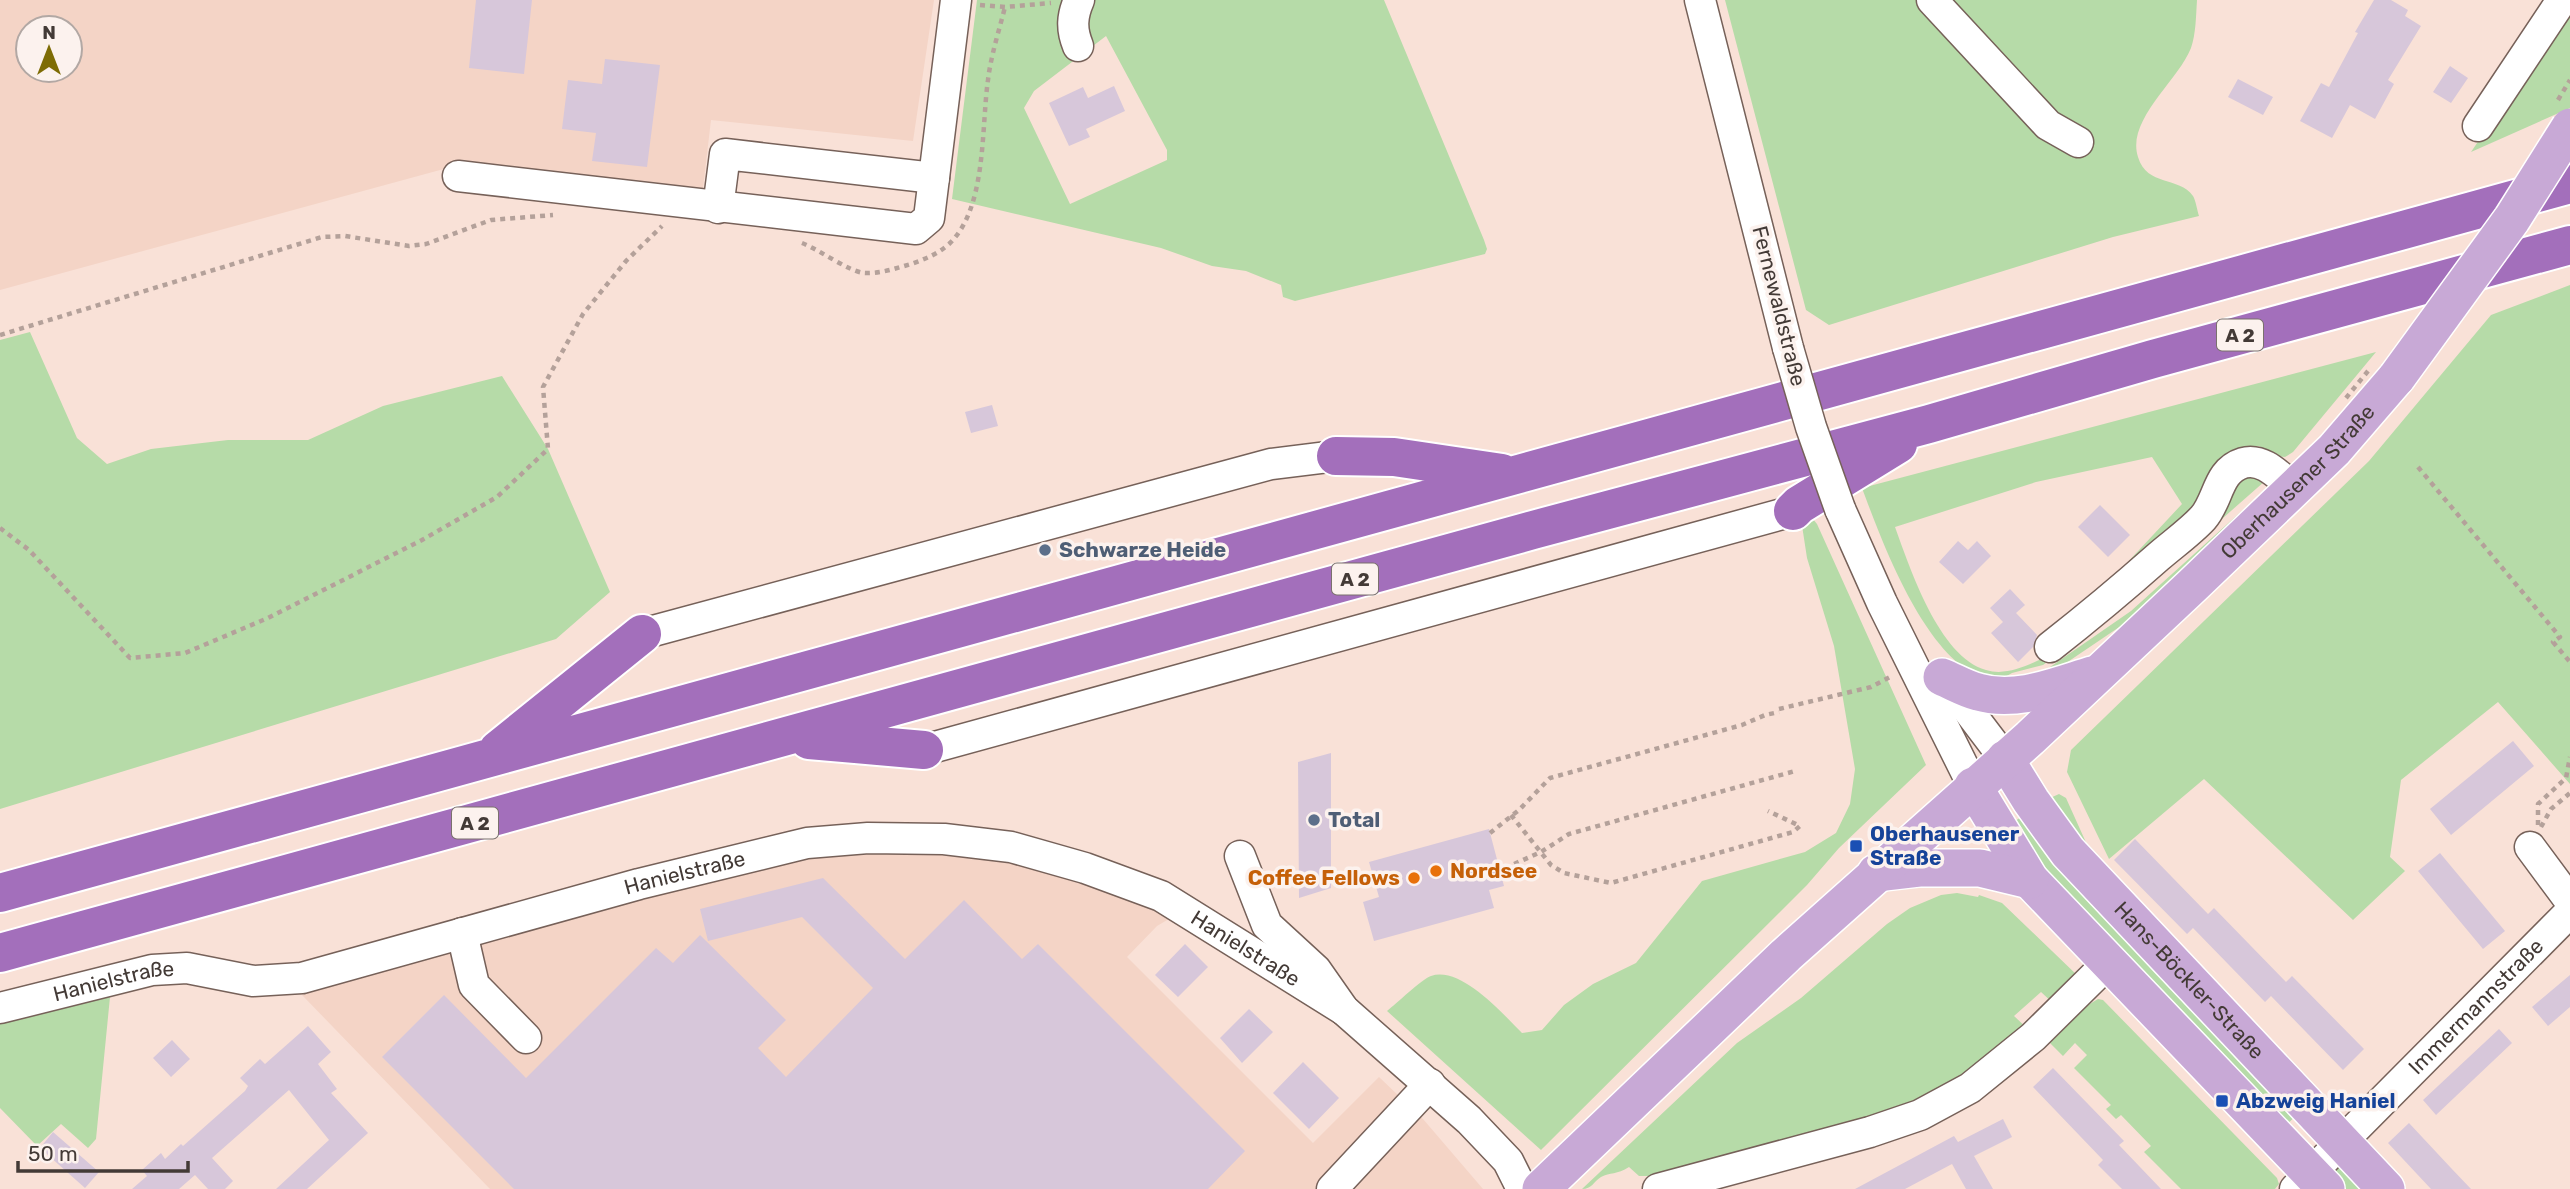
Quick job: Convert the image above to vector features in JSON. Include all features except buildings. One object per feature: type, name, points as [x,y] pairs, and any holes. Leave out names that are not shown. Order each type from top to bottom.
[{"type":"highway","points":[[0,893],[2570,184]]},
{"type":"highway","name":"A 2","points":[[0,953],[1533,530],[1929,424],[2153,359],[2570,245]]},
{"type":"highway","points":[[1793,511],[1929,424]]},
{"type":"highway","points":[[1336,456],[1394,457],[1518,475]]},
{"type":"highway","points":[[486,760],[642,634]]},
{"type":"highway","points":[[782,738],[924,750]]},
{"type":"main road","name":"Oberhausener Straße","points":[[1541,1189],[1751,988],[2100,673],[2334,450],[2397,377],[2512,219],[2570,127]]},
{"type":"main road","name":"Fernewaldstraße","points":[[1942,677],[1979,692],[2004,695],[2031,693],[2100,673]]},
{"type":"main road","name":"Hans-Böckler-Straße","points":[[2005,759],[2031,802],[2068,852],[2386,1189]]},
{"type":"main road","points":[[1973,786],[2030,880],[2311,1184]]},
{"type":"main road","points":[[1877,873],[1919,869],[1980,869],[2030,880]]},
{"type":"street","points":[[458,176],[916,229],[929,218],[956,0]]},
{"type":"street","name":"Fernewaldstraße","points":[[1700,0],[1788,348],[1811,427],[1840,509],[1882,603],[1973,786]]},
{"type":"street","points":[[1932,0],[2048,125],[2078,142]]},
{"type":"street","points":[[2478,126],[2562,0]]},
{"type":"street","points":[[1068,1],[1078,46]]},
{"type":"street","points":[[718,208],[724,154],[934,178]]},
{"type":"street","points":[[642,634],[1271,464],[1336,456]]},
{"type":"street","points":[[2050,647],[2205,516],[2228,471],[2251,461],[2262,463],[2294,488]]},
{"type":"street","points":[[924,750],[1793,511]]},
{"type":"street","name":"Fernewaldstraße","points":[[1882,603],[2005,759]]},
{"type":"street","name":"Hanielstraße","points":[[0,1009],[152,970],[187,968],[253,981],[302,978],[639,884],[807,842],[868,838],[944,839],[1011,847],[1085,868],[1161,896],[1345,1010],[1469,1120],[1508,1161],[1522,1189]]},
{"type":"street","points":[[2533,840],[2570,901]]},
{"type":"street","name":"Hanielstraße","points":[[1240,856],[1267,925],[1316,970],[1345,1010]]},
{"type":"street","name":"Immermannstraße","points":[[2311,1184],[2343,1141],[2570,912]]},
{"type":"street","points":[[462,933],[474,985],[526,1038]]},
{"type":"street","points":[[1658,1189],[1870,1132],[1920,1115],[1970,1088],[2034,1037],[2108,963]]},
{"type":"street","points":[[1332,1189],[1430,1084]]},
{"type":"path","points":[[801,243],[826,254],[849,269],[863,273],[879,272],[929,258],[950,243],[968,217],[975,194],[988,78],[1005,7],[1068,1]]},
{"type":"path","points":[[0,335],[322,237],[345,236],[409,246],[426,244],[491,220],[526,215],[561,215]]},
{"type":"path","points":[[649,225],[674,228]]},
{"type":"path","points":[[0,528],[29,550],[130,658],[185,653],[268,618],[422,540],[497,497],[548,449],[543,387],[583,314],[626,261],[662,226]]},
{"type":"path","points":[[2418,467],[2560,637],[2553,642],[2570,662]]},
{"type":"path","points":[[1490,834],[1519,810],[1550,778],[1742,725],[1779,710],[1871,687],[1890,677]]},
{"type":"path","points":[[2533,840],[2538,804],[2566,778],[2570,757]]},
{"type":"path","points":[[1505,869],[1541,852],[1569,834],[1795,771]]},
{"type":"path","points":[[2533,840],[2551,809],[2570,793]]},
{"type":"path","points":[[1511,815],[1551,865],[1564,873],[1611,883],[1793,832],[1800,826],[1768,811]]},
{"type":"shaded area","points":[[0,0],[934,0],[913,141],[711,120],[703,188],[462,164],[0,290]]},
{"type":"shaded area","points":[[806,852],[977,853],[1065,873],[1174,916],[1157,926],[1127,957],[1313,1143],[1379,1077],[1423,1119],[1483,1189],[490,1189],[302,995]]},
{"type":"green space","points":[[977,0],[1384,0],[1487,249],[1485,254],[1295,301],[1283,297],[1281,285],[1246,271],[1212,266],[1161,248],[952,199]],"holes":[[[1106,36],[1167,150],[1167,160],[1070,204],[1024,108],[1034,91]]]},
{"type":"green space","points":[[1725,0],[2197,0],[2191,48],[2146,115],[2136,143],[2138,157],[2148,173],[2187,190],[2194,198],[2199,216],[2113,237],[1829,325],[1806,310]]},
{"type":"green space","points":[[2570,6],[2570,108],[2471,152]]},
{"type":"green space","points":[[2570,285],[2570,784],[2498,702],[2401,780],[2390,857],[2405,871],[2353,920],[2204,779],[2109,859],[2067,772],[2071,750],[2369,461],[2491,315]]},
{"type":"green space","points":[[30,332],[77,438],[107,464],[151,449],[228,440],[308,440],[383,406],[502,376],[548,449],[610,592],[556,639],[0,809],[0,340]]},
{"type":"green space","points":[[2376,352],[2293,452],[2285,457],[2277,456],[2259,446],[2237,451],[2207,500],[2097,595],[2182,504],[2152,457],[2036,482],[1895,527],[1928,609],[1954,648],[1969,662],[1986,670],[2003,672],[2020,668],[2053,653],[2243,474],[2265,481],[2114,614],[2043,665],[2012,673],[1998,681],[1972,673],[1953,659],[1936,639],[1905,590],[1862,488]]},
{"type":"green space","points":[[2265,490],[2261,502],[2140,613],[2041,680],[2040,674],[2131,611]]},
{"type":"green space","points":[[1808,513],[1817,524],[1926,765],[1839,848],[1807,885],[1541,1150],[1387,1011],[1427,978],[1443,975],[1468,984],[1522,1033],[1542,1030],[1564,1005],[1593,984],[1636,963],[1702,881],[1805,852],[1836,833],[1850,804],[1855,769],[1834,646],[1807,558],[1801,519]]},
{"type":"green space","points":[[2059,794],[2066,798],[2093,858],[2048,799]]},
{"type":"green space","points":[[2023,816],[2303,1109],[2282,1129],[2100,943],[2010,824]]},
{"type":"green space","points":[[1941,895],[1979,895],[2002,903],[2079,977],[2054,1004],[2041,992],[2014,1016],[2029,1030],[1929,1101],[1655,1176],[1639,1176],[1629,1167],[1607,1174],[1590,1187],[1582,1189],[1737,1043],[1801,998],[1887,924],[1910,908]]},
{"type":"green space","points":[[110,997],[96,1139],[88,1148],[61,1124],[37,1146],[0,1108],[0,1023]]},
{"type":"green space","points":[[2098,999],[2103,1000],[2277,1178],[2279,1184],[2275,1189],[2181,1189],[2144,1152],[2151,1146],[2121,1115],[2116,1119],[2106,1109],[2111,1105],[2074,1068],[2087,1055],[2075,1043],[2063,1056],[2050,1043],[2088,1005]]},
{"type":"green space","points":[[2341,1163],[2377,1189],[2339,1189],[2331,1169]]},
{"type":"place","name":"Schwarze Heide","points":[[1045,550]]},
{"type":"place","name":"Total","points":[[1314,820]]},
{"type":"place","name":"Oberhausener Straße","points":[[1856,846]]},
{"type":"place","name":"Nordsee","points":[[1436,871]]},
{"type":"place","name":"Coffee Fellows","points":[[1414,878]]},
{"type":"place","name":"Abzweig Haniel","points":[[2222,1101]]}]
